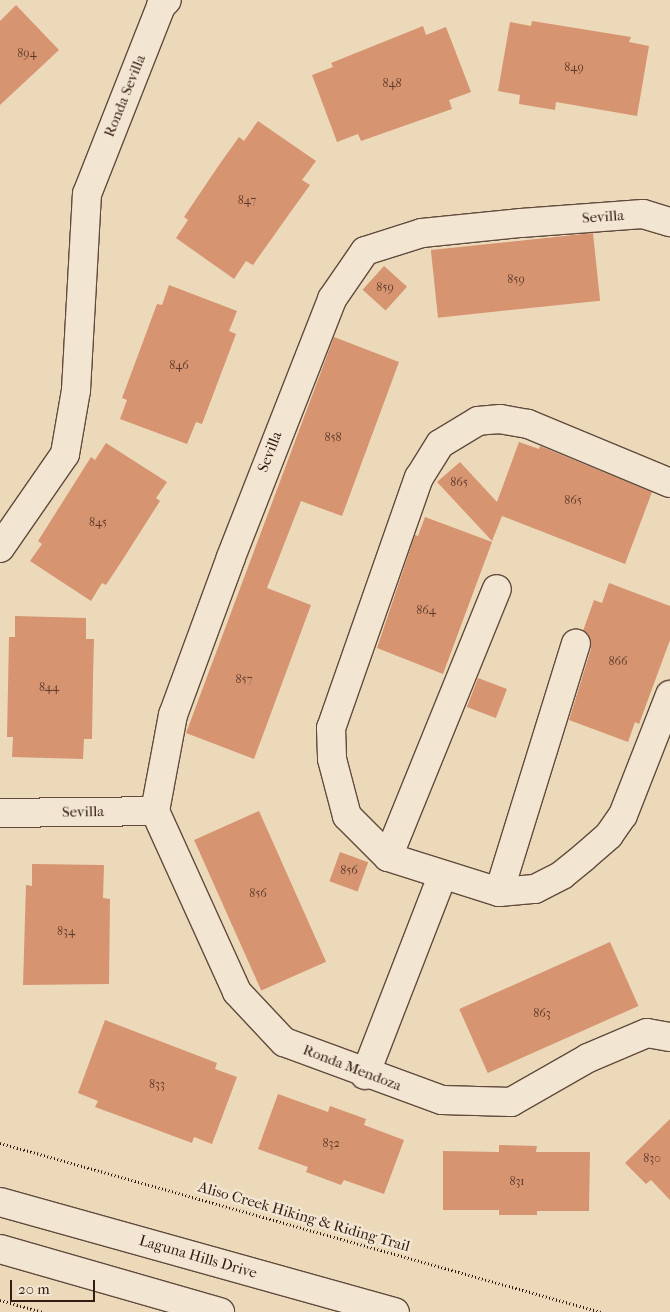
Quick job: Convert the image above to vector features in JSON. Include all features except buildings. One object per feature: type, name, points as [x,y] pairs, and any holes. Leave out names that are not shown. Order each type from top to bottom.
[{"type":"street","name":"Ronda Sevilla","points":[[0,548],[65,454],[76,390],[87,194],[161,6],[167,0]]},
{"type":"street","name":"Sevilla","points":[[0,813],[155,811],[173,715],[234,548],[332,299],[365,251],[422,233],[521,223],[643,214],[670,222]]},
{"type":"street","points":[[670,483],[528,424],[500,419],[478,421],[460,429],[440,444],[428,458],[338,702],[332,728],[332,759],[347,816],[388,857],[442,876],[499,892],[535,889],[562,875],[609,835],[633,795],[670,695]]},
{"type":"street","points":[[388,857],[497,589]]},
{"type":"street","points":[[499,892],[576,644]]},
{"type":"street","name":"Ronda Mendoza","points":[[155,811],[237,992],[284,1042],[366,1075],[442,1100],[511,1102],[588,1058],[647,1033],[670,1037]]},
{"type":"street","points":[[366,1075],[442,876]]},
{"type":"street","name":"Laguna Hills Drive","points":[[0,1202],[395,1312]]},
{"type":"street","points":[[0,1249],[220,1312]]},
{"type":"path","name":"Aliso Creek Hiking & Riding Trail","points":[[0,1143],[601,1312]]},
{"type":"path","points":[[0,1300],[42,1312]]}]
